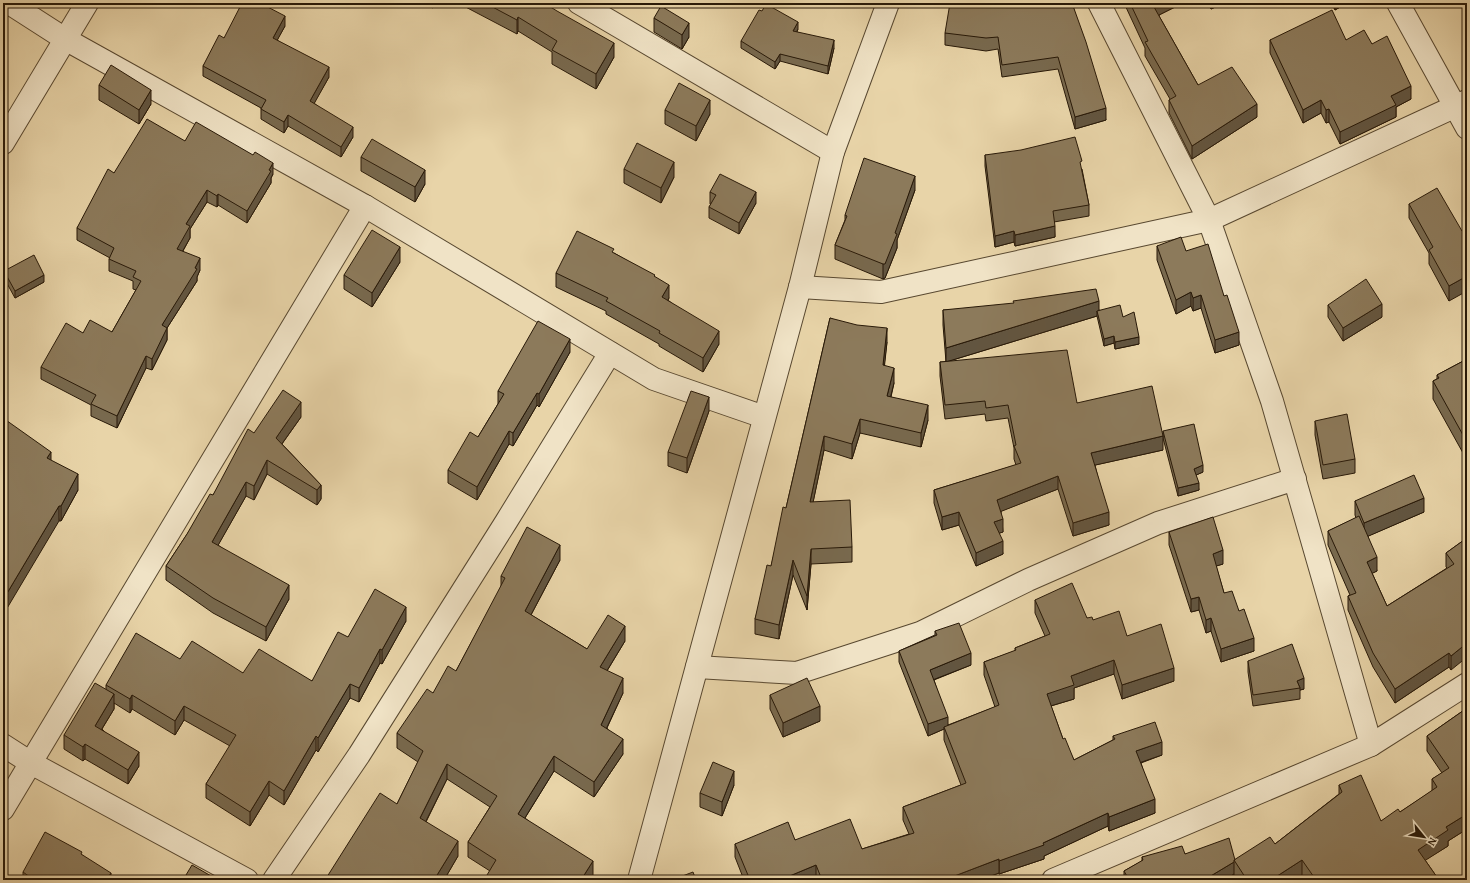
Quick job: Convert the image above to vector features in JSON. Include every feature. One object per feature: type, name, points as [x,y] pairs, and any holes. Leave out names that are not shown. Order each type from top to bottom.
[{"type":"street","points":[[9,3],[65,39],[365,206],[654,379],[764,417]]},
{"type":"street","points":[[3,143],[87,3]]},
{"type":"street","points":[[579,3],[833,152]]},
{"type":"street","points":[[639,880],[800,287],[833,152],[888,3]]},
{"type":"street","points":[[1099,3],[1209,220],[1272,401],[1371,745]]},
{"type":"street","points":[[1398,3],[1461,104],[1467,128]]},
{"type":"street","points":[[800,287],[881,292],[1209,220],[1461,104]]},
{"type":"street","points":[[3,809],[365,206]]},
{"type":"street","points":[[274,880],[359,755],[506,522],[610,353]]},
{"type":"street","points":[[697,667],[797,673],[920,633],[1028,580],[1158,523],[1294,479]]},
{"type":"street","points":[[1053,880],[1371,745],[1467,684]]},
{"type":"street","points":[[3,745],[31,762],[247,880]]},
{"type":"building","points":[[242,3],[260,3],[285,16],[273,38],[329,67],[310,101],[353,127],[341,147],[288,115],[284,122],[261,109],[266,100],[203,66],[219,35],[224,38]]},
{"type":"building","points":[[485,3],[544,3],[614,43],[596,74],[552,50],[557,41],[518,17],[517,20]]},
{"type":"building","points":[[950,3],[1072,3],[1086,42],[1106,108],[1075,117],[1058,57],[1002,65],[998,37],[986,38],[945,33]]},
{"type":"building","points":[[1130,3],[1158,3],[1159,5],[1154,7],[1198,85],[1232,67],[1257,104],[1192,146],[1169,100],[1176,96],[1145,42],[1148,41]]},
{"type":"building","points":[[766,4],[798,22],[793,31],[834,40],[828,66],[780,54],[775,62],[741,41],[759,10],[762,11]]},
{"type":"building","points":[[661,6],[689,23],[682,35],[654,18]]},
{"type":"building","points":[[1332,10],[1346,40],[1364,30],[1372,44],[1387,36],[1411,86],[1391,96],[1396,105],[1340,132],[1329,109],[1326,110],[1321,100],[1303,110],[1270,40]]},
{"type":"building","points":[[111,65],[151,90],[139,110],[99,85]]},
{"type":"building","points":[[679,83],[710,100],[696,126],[665,110]]},
{"type":"building","points":[[147,119],[185,141],[196,122],[253,155],[255,152],[273,163],[269,170],[271,171],[247,211],[218,194],[217,196],[207,190],[186,224],[190,226],[177,249],[200,258],[195,268],[197,269],[162,325],[167,328],[152,359],[146,356],[117,416],[91,404],[96,395],[41,367],[66,323],[83,333],[90,320],[112,332],[141,281],[133,277],[136,271],[109,259],[114,248],[77,228],[108,169],[114,173]]},
{"type":"building","points":[[1075,137],[1082,161],[1080,162],[1089,205],[1053,211],[1055,226],[1015,235],[1014,231],[995,236],[985,155],[1021,150]]},
{"type":"building","points":[[372,139],[425,170],[415,187],[361,157]]},
{"type":"building","points":[[637,143],[674,162],[661,188],[624,169]]},
{"type":"building","points":[[864,158],[915,176],[895,233],[897,234],[885,264],[835,245],[847,216],[845,215]]},
{"type":"building","points":[[720,174],[756,192],[739,223],[709,207],[716,195],[710,192]]},
{"type":"building","points":[[1437,188],[1462,231],[1465,230],[1467,233],[1467,276],[1449,286],[1429,250],[1433,247],[1409,204]]},
{"type":"building","points":[[372,230],[400,247],[372,293],[344,275]]},
{"type":"building","points":[[577,231],[614,249],[612,252],[655,275],[654,276],[669,285],[662,297],[719,331],[703,358],[659,333],[660,331],[606,301],[608,298],[556,273]]},
{"type":"building","points":[[1181,237],[1186,251],[1208,244],[1224,296],[1227,295],[1239,332],[1215,340],[1201,295],[1193,298],[1191,292],[1176,300],[1157,246]]},
{"type":"building","points":[[34,255],[44,275],[15,291],[4,271]]},
{"type":"building","points":[[1366,279],[1382,304],[1343,328],[1328,305]]},
{"type":"building","points":[[1096,289],[1099,301],[946,348],[943,310],[1014,303],[1013,301]]},
{"type":"building","points":[[1120,305],[1123,317],[1134,312],[1139,337],[1115,342],[1114,336],[1104,339],[1097,311]]},
{"type":"building","points":[[830,318],[857,325],[887,328],[883,365],[894,368],[887,396],[928,405],[921,433],[860,419],[852,444],[824,436],[810,502],[850,500],[852,547],[811,549],[807,596],[793,560],[779,625],[755,619],[767,565],[771,566],[783,507],[786,508]]},
{"type":"building","points":[[538,321],[570,339],[539,394],[537,393],[513,433],[509,431],[477,487],[448,470],[470,432],[478,437],[504,394],[498,391]]},
{"type":"building","points":[[1067,350],[1077,403],[1152,386],[1163,436],[1091,453],[1109,512],[1073,523],[1058,476],[997,500],[1003,519],[994,522],[1003,541],[976,553],[959,512],[942,517],[934,490],[1021,463],[1014,446],[1016,445],[1008,405],[986,408],[985,401],[945,405],[940,362]]},
{"type":"building","points":[[1467,359],[1467,434],[1463,435],[1433,381],[1439,378],[1437,375]]},
{"type":"building","points":[[283,390],[301,402],[276,438],[321,485],[317,490],[267,460],[254,486],[246,482],[212,542],[289,585],[266,627],[213,598],[166,566],[187,534],[210,494],[213,495],[248,429],[254,433]]},
{"type":"building","points":[[691,391],[709,397],[687,458],[668,452]]},
{"type":"building","points":[[1347,414],[1355,459],[1323,465],[1315,421]]},
{"type":"building","points":[[3,418],[51,452],[47,458],[78,474],[61,506],[59,506],[3,600]]},
{"type":"building","points":[[1194,424],[1203,465],[1194,469],[1199,483],[1178,488],[1163,431]]},
{"type":"building","points":[[1467,460],[1467,467],[1464,461]]},
{"type":"building","points":[[1414,475],[1424,498],[1364,523],[1355,501]]},
{"type":"building","points":[[1359,516],[1377,557],[1367,562],[1387,606],[1454,564],[1446,553],[1464,540],[1467,544],[1467,643],[1451,656],[1449,653],[1395,689],[1373,653],[1348,596],[1356,593],[1328,531]]},
{"type":"building","points":[[1213,517],[1223,550],[1213,554],[1224,593],[1232,591],[1239,611],[1244,609],[1254,638],[1221,649],[1211,618],[1206,620],[1199,597],[1191,599],[1169,532]]},
{"type":"building","points":[[527,527],[560,545],[525,611],[587,649],[608,615],[625,626],[600,667],[623,678],[601,725],[623,739],[594,782],[554,756],[518,814],[593,861],[581,880],[484,880],[496,860],[468,842],[497,796],[447,764],[420,818],[458,841],[434,880],[325,880],[380,793],[397,804],[423,751],[397,733],[427,689],[433,693],[448,666],[456,671],[505,578],[501,576]]},
{"type":"building","points":[[1072,583],[1087,618],[1092,617],[1093,620],[1119,611],[1127,636],[1161,624],[1174,668],[1122,685],[1114,660],[1071,676],[1074,685],[1047,694],[1063,739],[1065,738],[1074,760],[1115,739],[1113,736],[1155,722],[1162,742],[1136,751],[1155,799],[1109,817],[1108,813],[1043,843],[1044,845],[999,861],[999,859],[944,880],[822,880],[816,865],[780,880],[750,880],[735,844],[788,822],[795,840],[850,819],[862,849],[914,833],[903,807],[966,783],[944,727],[999,705],[984,662],[1016,650],[1015,648],[1050,634],[1035,600]]},
{"type":"building","points":[[375,589],[406,607],[382,650],[380,649],[359,688],[350,684],[318,738],[316,736],[284,791],[269,781],[250,812],[206,784],[236,735],[184,706],[175,721],[132,695],[130,699],[106,685],[136,633],[180,659],[192,641],[243,673],[259,649],[312,681],[338,632],[348,637]]},
{"type":"building","points":[[959,623],[971,653],[930,670],[948,717],[928,724],[899,651],[937,635],[935,631]]},
{"type":"building","points":[[1292,644],[1304,678],[1297,681],[1300,688],[1253,695],[1248,661]]},
{"type":"building","points":[[807,678],[820,706],[783,723],[770,695]]},
{"type":"building","points":[[95,683],[114,694],[95,726],[139,752],[128,770],[85,744],[83,747],[64,735]]},
{"type":"building","points":[[1467,708],[1467,814],[1446,827],[1448,830],[1418,850],[1439,880],[1316,880],[1302,860],[1271,880],[1247,880],[1234,860],[1270,837],[1275,844],[1342,792],[1339,785],[1361,775],[1381,821],[1398,809],[1400,812],[1437,787],[1432,779],[1449,768],[1427,736]]},
{"type":"building","points":[[713,762],[734,771],[722,802],[700,793]]},
{"type":"building","points":[[45,832],[82,852],[81,854],[111,873],[106,880],[34,880],[23,872]]},
{"type":"building","points":[[1229,838],[1235,860],[1234,862],[1204,880],[1124,880],[1128,878],[1124,871],[1143,860],[1142,857],[1182,846],[1185,854]]},
{"type":"building","points":[[192,865],[218,880],[183,880]]},
{"type":"building","points":[[693,872],[696,880],[672,880]]}]
